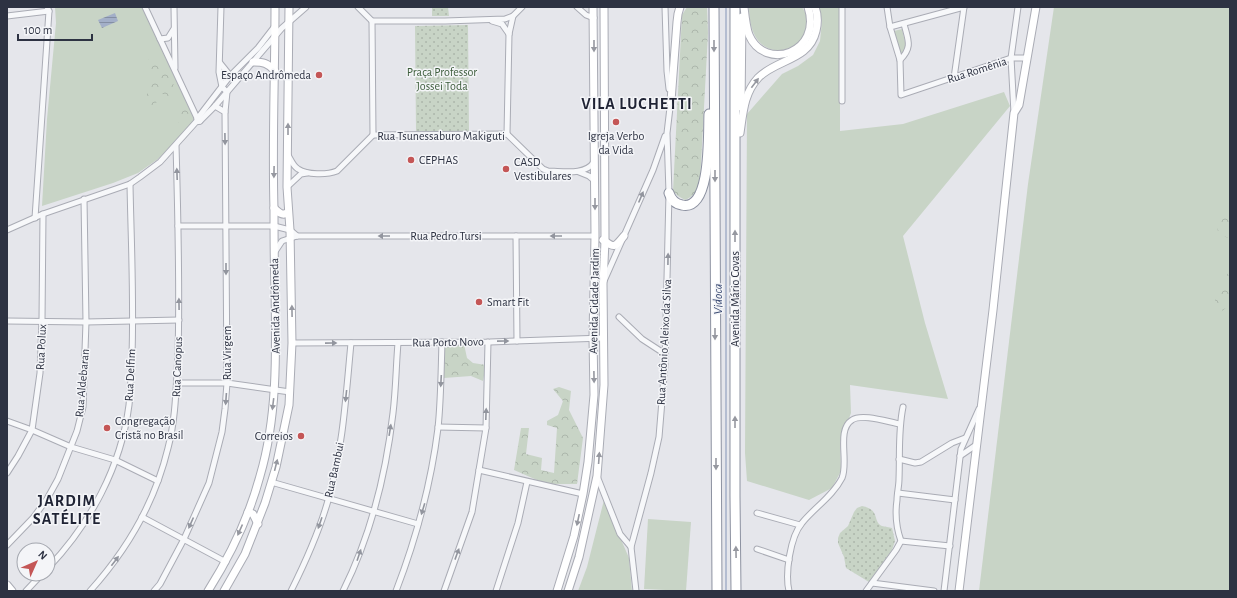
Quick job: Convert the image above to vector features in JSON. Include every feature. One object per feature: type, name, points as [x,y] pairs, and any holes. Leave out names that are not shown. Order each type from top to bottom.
[{"type":"highway","name":"Avenida Mário Covas","points":[[714,7],[717,591]]},
{"type":"highway","name":"Avenida Mário Covas","points":[[735,7],[736,591]]},
{"type":"highway","points":[[669,193],[673,200],[677,203],[682,205],[691,205],[698,197],[704,186],[710,91],[714,63]]},
{"type":"highway","points":[[736,181],[740,133]]},
{"type":"main road","name":"Avenida Andrômeda","points":[[208,591],[226,562],[248,512],[260,476],[269,435],[274,390],[276,348],[274,253],[275,7]]},
{"type":"main road","name":"Avenida Andrômeda","points":[[224,591],[245,554],[258,524],[276,467],[290,392],[294,237],[290,230],[288,212],[289,7]]},
{"type":"main road","name":"Avenida Cidade Jardim","points":[[557,591],[574,536],[583,494],[588,462],[594,395],[593,338],[595,181],[593,7]]},
{"type":"main road","name":"Avenida Cidade Jardim","points":[[568,591],[579,557],[598,476],[604,385],[604,7]]},
{"type":"main road","points":[[671,101],[678,14],[680,7]]},
{"type":"main road","points":[[743,7],[749,34],[756,45],[762,50],[773,54],[782,54],[793,51],[802,45],[808,37],[811,27],[811,15],[808,7]]},
{"type":"main road","points":[[740,133],[743,7]]},
{"type":"main road","points":[[740,133],[745,101],[758,79],[770,68],[798,56],[809,48],[813,42],[817,27],[815,7]]},
{"type":"main road","points":[[959,591],[1014,113],[1018,105],[1036,7]]},
{"type":"main road","points":[[253,62],[270,64],[275,72]]},
{"type":"main road","points":[[274,208],[282,214],[287,214],[288,212]]},
{"type":"main road","points":[[595,236],[611,246],[618,244],[624,236]]},
{"type":"main road","points":[[248,512],[253,514],[258,524]]},
{"type":"street","points":[[145,7],[198,120]]},
{"type":"street","points":[[174,7],[175,70]]},
{"type":"street","points":[[221,7],[220,72],[222,87],[227,92]]},
{"type":"street","points":[[198,120],[227,92],[289,22],[306,7]]},
{"type":"street","points":[[358,7],[372,21],[373,135]]},
{"type":"street","points":[[372,21],[505,19],[513,16],[522,7]]},
{"type":"street","points":[[577,7],[586,15],[594,18]]},
{"type":"street","points":[[603,15],[608,7]]},
{"type":"street","points":[[603,284],[653,170],[666,133],[671,101],[667,71],[665,7]]},
{"type":"street","points":[[842,7],[842,101]]},
{"type":"street","points":[[887,7],[890,27],[900,60]]},
{"type":"street","points":[[890,27],[964,7],[954,78]]},
{"type":"street","points":[[1014,113],[1011,58],[1018,7]]},
{"type":"street","points":[[7,16],[48,9],[35,218]]},
{"type":"street","points":[[507,134],[509,34],[513,16]]},
{"type":"street","points":[[488,20],[502,24],[509,34]]},
{"type":"street","points":[[900,60],[907,52],[909,47],[904,24]]},
{"type":"street","points":[[7,230],[43,214],[130,184],[160,162],[198,120],[230,76],[258,48],[275,25]]},
{"type":"street","points":[[160,39],[168,38],[174,29]]},
{"type":"street","name":"Rua Romênia","points":[[900,60],[901,95],[1011,58],[1027,58]]},
{"type":"street","points":[[220,62],[230,76],[236,81]]},
{"type":"street","name":"Rua Virgem","points":[[154,591],[160,584],[184,539],[209,483],[222,432],[227,383],[225,112],[227,92]]},
{"type":"street","points":[[214,106],[225,112]]},
{"type":"street","name":"Rua Antônio Aleixo da Silva","points":[[631,547],[651,473],[658,437],[665,354],[669,193],[666,133]]},
{"type":"street","name":"Rua Tsunessaburo Makiguti","points":[[308,172],[331,173],[337,170],[373,135],[507,134],[543,169],[548,171],[578,171]]},
{"type":"street","name":"Rua Canopus","points":[[90,591],[118,558],[133,535],[158,481],[168,449],[173,426],[177,383],[179,320],[176,145]]},
{"type":"street","points":[[288,155],[297,168],[308,172]]},
{"type":"street","points":[[578,171],[588,168],[594,160]]},
{"type":"street","points":[[578,171],[589,176],[595,181]]},
{"type":"street","points":[[288,187],[301,174],[308,172]]},
{"type":"street","name":"Rua Delfim","points":[[56,559],[71,543],[95,507],[115,460],[129,405],[133,320],[130,184]]},
{"type":"street","name":"Rua Aldebaran","points":[[7,545],[33,518],[47,499],[58,479],[71,447],[83,407],[86,322],[84,199]]},
{"type":"street","name":"Rua Polux","points":[[7,473],[32,430],[40,373],[43,214]]},
{"type":"street","points":[[178,226],[274,226],[290,230]]},
{"type":"street","points":[[516,236],[517,341]]},
{"type":"street","name":"Rua Pedro Tursi","points":[[294,237],[595,236]]},
{"type":"street","points":[[274,253],[282,241],[294,237]]},
{"type":"street","points":[[619,316],[642,340],[665,354]]},
{"type":"street","points":[[7,321],[42,320],[86,322],[179,320]]},
{"type":"street","name":"Rua Porto Novo","points":[[292,343],[488,342],[604,338]]},
{"type":"street","points":[[343,591],[355,567],[374,511],[384,469],[393,412],[398,342]]},
{"type":"street","points":[[396,591],[427,493],[438,427],[442,342]]},
{"type":"street","points":[[444,591],[472,512],[486,428],[488,342]]},
{"type":"street","name":"Rua Bambui","points":[[291,591],[315,537],[328,498],[335,470],[342,434],[351,343]]},
{"type":"street","points":[[177,383],[227,383],[290,392]]},
{"type":"street","points":[[944,591],[961,449],[976,417],[982,398]]},
{"type":"street","points":[[901,540],[897,531],[896,518],[899,481],[900,424],[903,407]]},
{"type":"street","points":[[789,591],[789,560],[800,525],[835,489],[843,476],[846,465],[844,441],[848,423],[854,419],[862,417],[900,424]]},
{"type":"street","points":[[7,421],[71,447],[115,460],[158,481]]},
{"type":"street","points":[[438,427],[486,428]]},
{"type":"street","points":[[899,459],[915,463],[921,462],[952,443],[965,438]]},
{"type":"street","points":[[960,456],[976,445]]},
{"type":"street","points":[[479,470],[583,494]]},
{"type":"street","points":[[598,476],[620,534],[631,547],[636,591]]},
{"type":"street","points":[[271,482],[418,524]]},
{"type":"street","points":[[496,591],[518,523],[527,482]]},
{"type":"street","points":[[898,493],[955,500]]},
{"type":"street","points":[[757,513],[800,525]]},
{"type":"street","points":[[142,516],[226,562]]},
{"type":"street","points":[[901,540],[950,546]]},
{"type":"street","points":[[866,591],[896,550],[901,540]]},
{"type":"street","points":[[757,549],[789,560]]},
{"type":"street","points":[[26,591],[34,582]]},
{"type":"street","points":[[872,583],[934,591]]},
{"type":"green space","points":[[55,7],[142,7],[195,121],[158,159],[138,173],[113,183],[42,206],[47,119],[56,23]]},
{"type":"green space","points":[[432,7],[448,7],[449,16],[432,16]]},
{"type":"green space","points":[[687,7],[707,7],[708,33],[700,182],[695,193],[685,200],[673,191],[682,15]]},
{"type":"green space","points":[[749,7],[802,7],[807,21],[805,34],[797,44],[786,49],[773,50],[761,44],[752,30]]},
{"type":"green space","points":[[819,7],[840,7],[840,131],[903,124],[1004,92],[1010,106],[903,236],[925,323],[948,399],[850,385],[851,413],[840,442],[841,471],[832,488],[809,500],[747,481],[745,453],[747,114],[782,74],[798,66],[813,55],[820,41],[822,21]]},
{"type":"green space","points":[[1054,7],[1230,7],[1230,591],[979,591],[1028,184]]},
{"type":"green space","name":"Praça Professor Jossei Toda","points":[[468,25],[469,131],[416,131],[415,26]]},
{"type":"green space","points":[[902,29],[906,46],[901,55],[894,31]]},
{"type":"green space","points":[[155,49],[192,120],[185,128],[178,122],[180,101],[160,93],[153,111],[144,108],[151,75],[146,64]]},
{"type":"green space","points":[[1230,205],[1230,239],[1218,233],[1216,215]]},
{"type":"green space","points":[[1230,270],[1230,305],[1215,316],[1215,293]]},
{"type":"green space","points":[[464,344],[467,358],[473,363],[486,365],[483,381],[471,376],[444,378],[444,348]]},
{"type":"green space","points":[[559,387],[571,391],[569,410],[583,438],[577,484],[546,484],[514,470],[521,428],[529,428],[526,454],[542,458],[541,470],[554,473],[557,428],[547,425],[547,421],[558,415],[563,401],[553,389]]},
{"type":"green space","points":[[604,500],[629,558],[632,591],[578,591],[587,567]]},
{"type":"green space","points":[[862,506],[872,510],[879,524],[892,528],[895,541],[892,550],[869,582],[846,568],[844,557],[838,543],[840,533],[848,526],[857,508]]},
{"type":"green space","points":[[648,519],[691,522],[686,591],[644,589]]},
{"type":"water","points":[[115,13],[118,21],[102,28],[98,20]]},
{"type":"waterway","name":"Vidoca","points":[[726,7],[726,591]]},
{"type":"place","name":"Espaço Andrômeda","points":[[319,75]]},
{"type":"place","name":"Igreja Verbo da Vida","points":[[616,122]]},
{"type":"place","name":"CEPHAS","points":[[411,160]]},
{"type":"place","name":"CASD Vestibulares","points":[[506,169]]},
{"type":"place","name":"Smart Fit","points":[[479,302]]},
{"type":"place","name":"Congregação Cristã no Brasil","points":[[107,428]]},
{"type":"place","name":"Correios","points":[[301,436]]},
{"type":"district","name":"VILA LUCHETTI","points":[[637,103]]},
{"type":"district","name":"JARDIM SATÉLITE","points":[[67,509]]}]
